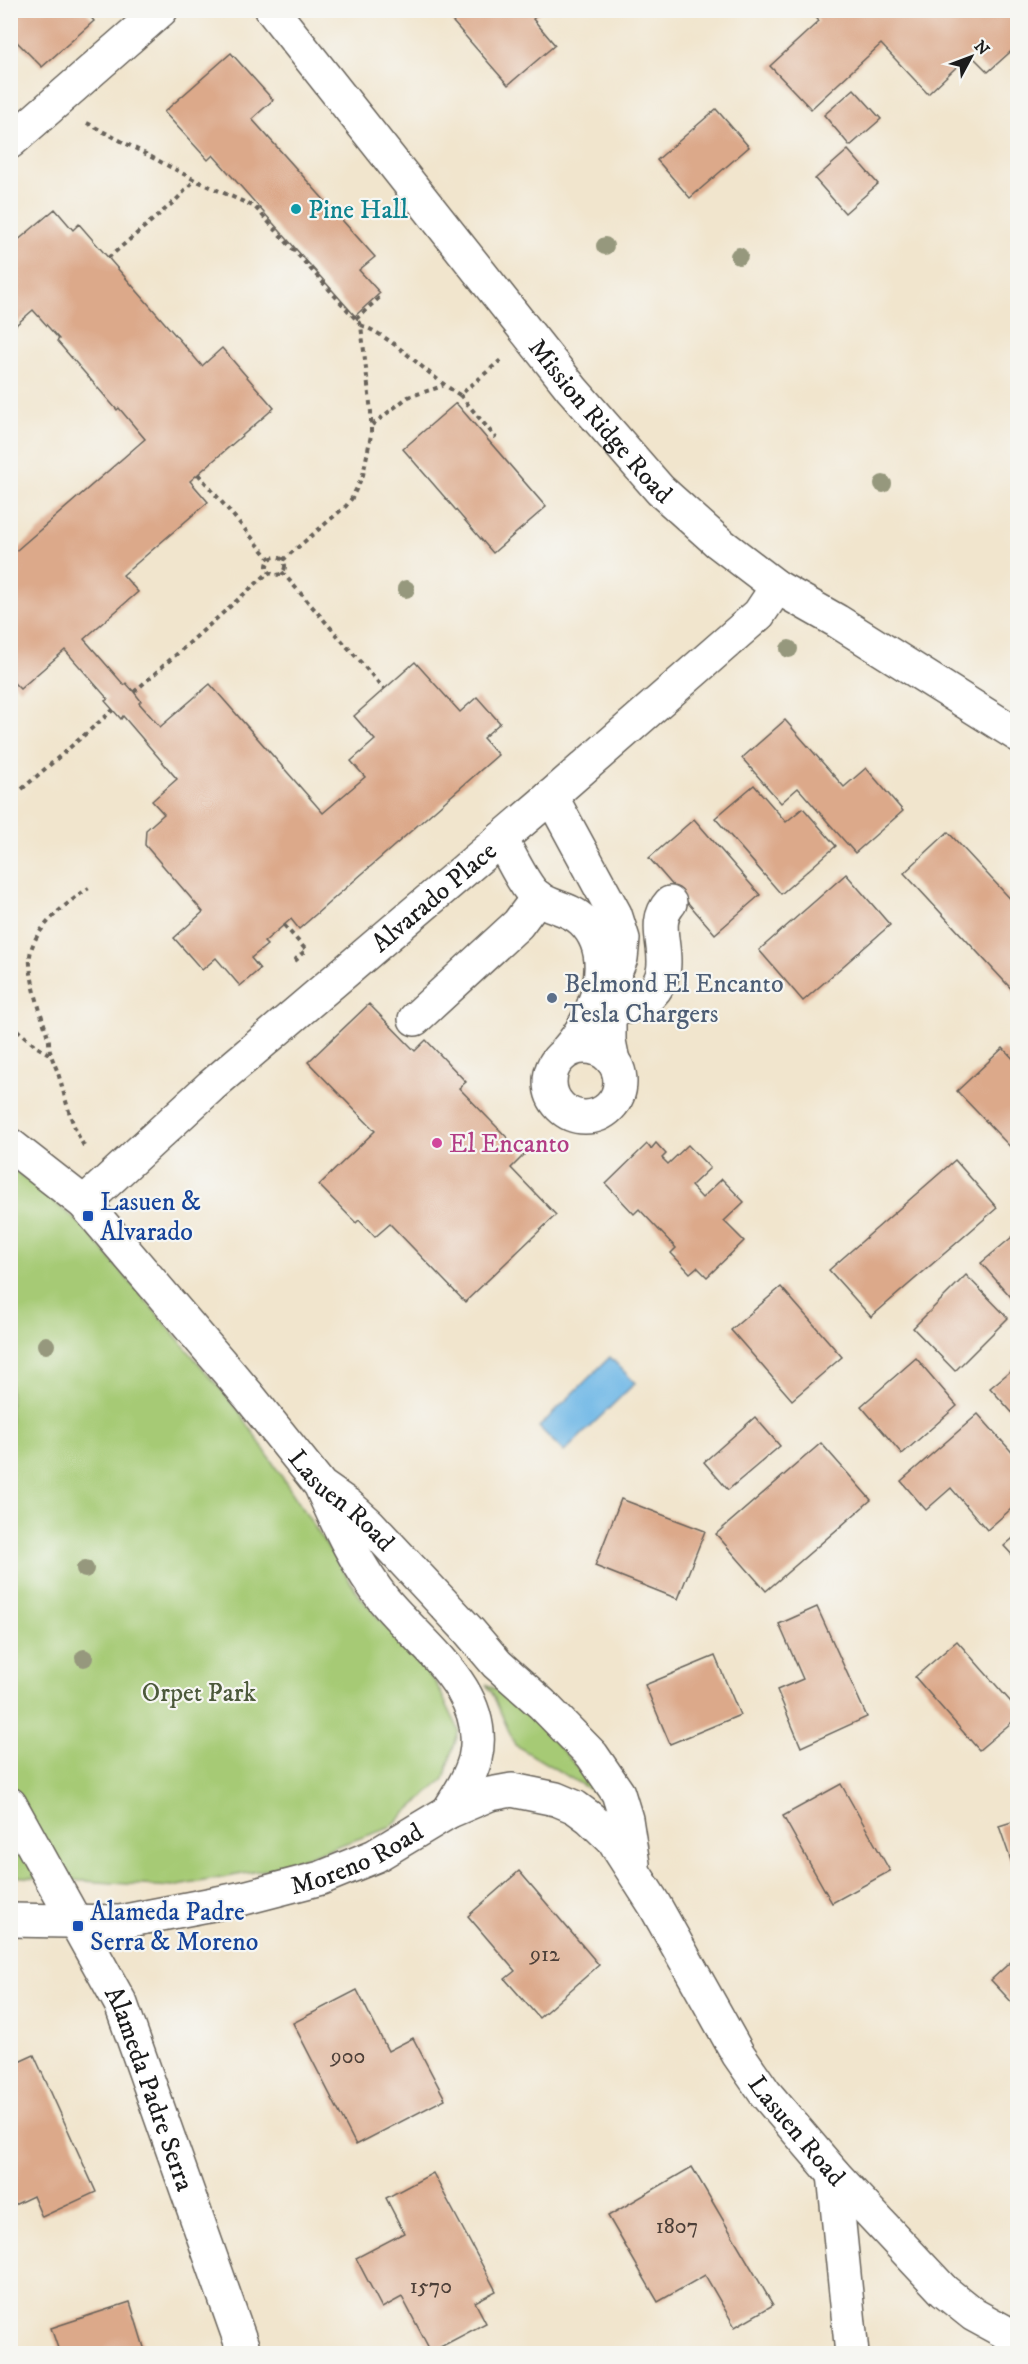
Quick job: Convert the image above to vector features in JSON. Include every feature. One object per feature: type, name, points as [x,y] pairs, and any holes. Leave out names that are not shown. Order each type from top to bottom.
[{"type":"street","points":[[10,142],[161,10]]},
{"type":"street","name":"Mission Ridge Road","points":[[272,10],[572,388],[660,490],[718,542],[777,586],[837,621],[1017,735]]},
{"type":"street","name":"Alvarado Place","points":[[84,1203],[211,1086],[551,796],[759,614],[777,586]]},
{"type":"street","points":[[551,796],[620,926],[623,939],[622,951],[601,1006],[572,1044],[556,1060],[549,1085],[552,1097],[560,1108],[571,1115],[584,1117],[597,1115],[608,1109],[616,1098],[620,1086],[619,1072],[613,1061],[604,1052],[592,1047],[578,1047],[566,1051]]},
{"type":"street","points":[[501,839],[526,884],[538,897],[569,910],[591,929],[597,942],[601,967],[601,1006],[613,1061]]},
{"type":"street","points":[[415,1019],[518,924],[538,897]]},
{"type":"street","points":[[601,1006],[625,1008],[635,1005],[658,987],[665,961],[662,914],[670,903]]},
{"type":"street","name":"Lasuen Road","points":[[10,1145],[84,1203],[248,1395],[321,1486],[348,1505],[369,1524],[469,1631],[496,1664],[542,1704],[592,1755],[618,1793],[626,1819],[635,1874]]},
{"type":"street","points":[[321,1486],[341,1530],[374,1587],[452,1676],[472,1707],[477,1726],[477,1748],[461,1792],[448,1812]]},
{"type":"street","name":"Lasuen Road","points":[[448,1812],[479,1798],[512,1790],[556,1799],[574,1807],[604,1831],[613,1840],[635,1874],[738,2054],[765,2093],[834,2174],[944,2291],[974,2315],[1017,2339]]},
{"type":"street","name":"Alameda Padre Serra","points":[[10,1804],[121,2004],[245,2354]]},
{"type":"street","name":"Moreno Road","points":[[10,1920],[120,1922],[244,1898],[321,1878],[375,1856],[448,1812]]},
{"type":"street","points":[[834,2174],[852,2354]]},
{"type":"path","points":[[85,122],[195,180],[255,207],[361,325],[372,426],[363,475],[352,498],[330,521],[283,560]]},
{"type":"path","points":[[108,258],[195,180]]},
{"type":"path","points":[[356,318],[381,296]]},
{"type":"path","points":[[361,325],[373,330],[444,385],[460,394],[496,438]]},
{"type":"path","points":[[460,394],[498,363]]},
{"type":"path","points":[[372,426],[408,397],[444,385]]},
{"type":"path","points":[[198,474],[270,559]]},
{"type":"path","points":[[269,572],[267,565],[270,559],[276,557],[283,560]]},
{"type":"path","points":[[269,572],[276,575],[282,572],[285,567],[283,560]]},
{"type":"path","points":[[134,692],[269,572]]},
{"type":"path","points":[[282,572],[384,689]]},
{"type":"path","points":[[22,789],[113,710]]},
{"type":"path","points":[[84,1146],[72,1125],[57,1070],[49,1054],[48,1041],[30,969],[30,952],[48,921],[89,888]]},
{"type":"path","points":[[284,925],[306,950],[298,957]]},
{"type":"path","points":[[10,1024],[49,1054]]},
{"type":"green space","name":"Orpet Park","points":[[10,1166],[81,1224],[239,1411],[361,1598],[436,1683],[459,1730],[444,1779],[389,1828],[275,1868],[172,1887],[11,1876]]},
{"type":"green space","points":[[486,1684],[518,1705],[532,1718],[597,1789],[597,1794],[515,1745]]},
{"type":"water","points":[[610,1357],[635,1383],[564,1452],[539,1427]]},
{"type":"building","points":[[10,10],[85,10],[94,21],[42,67],[10,35]]},
{"type":"building","points":[[452,10],[543,10],[533,19],[555,45],[508,85],[447,15]]},
{"type":"building","points":[[809,10],[1018,10],[1018,45],[988,72],[970,54],[928,94],[881,44],[811,109],[770,66],[819,21]]},
{"type":"building","name":"Pine Hall","points":[[231,53],[273,100],[252,119],[375,257],[359,270],[380,293],[355,316],[213,155],[208,160],[164,112]]},
{"type":"building","points":[[854,89],[881,119],[850,146],[824,115]]},
{"type":"building","points":[[716,109],[749,147],[690,198],[657,160]]},
{"type":"building","points":[[848,150],[878,184],[845,213],[815,179]]},
{"type":"building","points":[[55,209],[73,230],[79,224],[202,366],[222,348],[274,408],[190,481],[208,502],[123,575],[138,592],[84,639],[124,685],[126,683],[134,692],[141,701],[139,703],[160,727],[210,684],[323,813],[365,777],[351,761],[375,740],[354,716],[415,662],[460,712],[477,697],[500,723],[483,738],[498,755],[299,929],[291,919],[264,942],[267,945],[251,958],[260,969],[240,986],[216,958],[202,970],[174,938],[203,912],[145,845],[146,830],[164,814],[152,801],[177,779],[123,716],[121,719],[105,701],[108,699],[65,650],[20,689],[10,679],[10,556],[145,439],[57,341],[59,339],[33,310],[10,330],[10,247]]},
{"type":"building","points":[[456,403],[546,507],[493,553],[403,449]]},
{"type":"building","points":[[785,720],[844,787],[866,768],[903,811],[855,853],[798,788],[781,803],[742,758]]},
{"type":"building","points":[[754,785],[786,822],[803,808],[836,846],[781,894],[715,818]]},
{"type":"building","points":[[694,819],[760,895],[715,934],[649,858]]},
{"type":"building","points":[[948,832],[1018,907],[1018,996],[904,873]]},
{"type":"building","points":[[846,874],[890,925],[803,1001],[759,950]]},
{"type":"building","name":"El Encanto","points":[[369,1004],[415,1051],[426,1040],[466,1082],[459,1088],[524,1155],[511,1168],[556,1215],[465,1302],[390,1224],[375,1237],[359,1220],[356,1223],[319,1185],[375,1131],[308,1062]]},
{"type":"building","points":[[1003,1048],[1018,1064],[1018,1155],[957,1091]]},
{"type":"building","points":[[656,1143],[666,1154],[662,1158],[668,1164],[688,1145],[710,1168],[691,1186],[702,1198],[722,1179],[744,1202],[724,1221],[744,1241],[707,1277],[697,1267],[690,1273],[671,1253],[676,1248],[639,1209],[634,1214],[606,1184],[647,1144],[651,1149]]},
{"type":"building","points":[[955,1160],[997,1208],[871,1317],[829,1270]]},
{"type":"building","points":[[1018,1232],[1018,1305],[981,1263]]},
{"type":"building","points":[[966,1275],[1008,1318],[955,1371],[913,1328]]},
{"type":"building","points":[[781,1287],[842,1357],[792,1400],[731,1330]]},
{"type":"building","points":[[916,1358],[957,1406],[902,1454],[861,1406]]},
{"type":"building","points":[[1018,1365],[1018,1419],[990,1388]]},
{"type":"building","points":[[978,1414],[1018,1459],[1018,1503],[987,1530],[951,1488],[926,1510],[901,1481]]},
{"type":"building","points":[[755,1417],[780,1446],[728,1490],[704,1462]]},
{"type":"building","points":[[821,1443],[871,1500],[766,1591],[716,1534]]},
{"type":"building","points":[[621,1499],[705,1531],[678,1599],[595,1566]]},
{"type":"building","points":[[1018,1534],[1018,1561],[1004,1546]]},
{"type":"building","points":[[817,1607],[867,1717],[801,1747],[777,1690],[803,1679],[779,1624]]},
{"type":"building","points":[[957,1641],[1018,1710],[1018,1717],[979,1750],[915,1677]]},
{"type":"building","points":[[715,1656],[740,1715],[670,1744],[645,1685]]},
{"type":"building","points":[[841,1784],[890,1871],[832,1903],[783,1816]]},
{"type":"building","points":[[1018,1820],[1018,1878],[1017,1878],[999,1826]]},
{"type":"building","points":[[519,1871],[599,1965],[539,2018],[505,1979],[515,1971],[468,1916]]},
{"type":"building","points":[[1018,1955],[1018,2009],[991,1980]]},
{"type":"building","points":[[357,1990],[388,2051],[413,2038],[445,2099],[356,2145],[293,2023]]},
{"type":"building","points":[[34,2055],[96,2192],[42,2217],[33,2196],[10,2207],[10,2066]]},
{"type":"building","points":[[692,2167],[773,2305],[735,2327],[705,2275],[658,2302],[608,2216]]},
{"type":"building","points":[[433,2173],[496,2291],[475,2302],[486,2323],[431,2352],[402,2297],[382,2308],[356,2258],[404,2233],[386,2198]]},
{"type":"building","points":[[130,2302],[146,2354],[60,2354],[51,2328]]},
{"type":"place","name":"Pine Hall","points":[[296,209]]},
{"type":"place","name":"Belmond El Encanto Tesla Chargers","points":[[552,998]]},
{"type":"place","name":"El Encanto","points":[[437,1143]]},
{"type":"place","name":"Lasuen & Alvarado","points":[[88,1216]]},
{"type":"place","name":"Alameda Padre Serra & Moreno","points":[[78,1926]]}]
